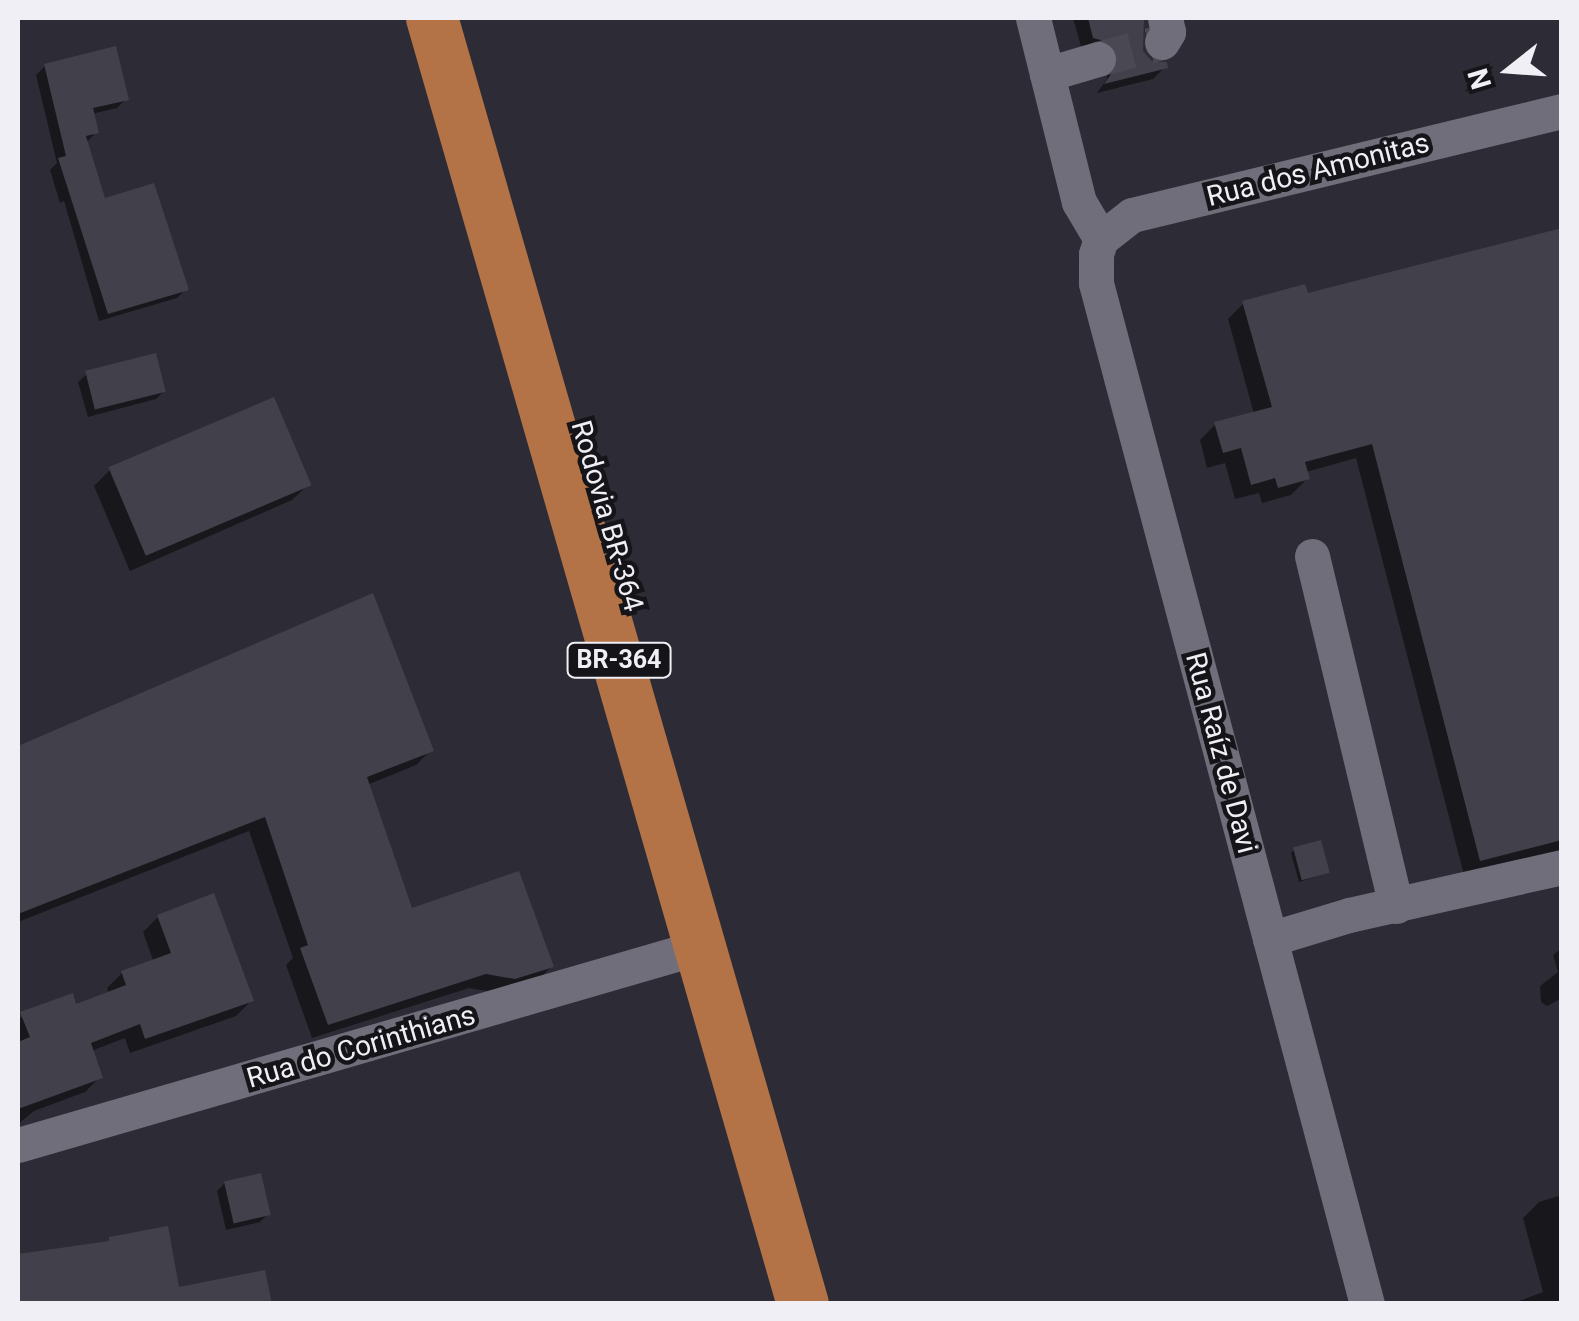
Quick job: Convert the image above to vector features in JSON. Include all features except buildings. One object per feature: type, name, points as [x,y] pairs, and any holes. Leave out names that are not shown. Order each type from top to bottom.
[{"type":"highway","name":"BR-364","points":[[432,18],[703,946],[803,1304]]},
{"type":"highway","name":"Rodovia BR-364","points":[[465,18],[831,1304]]},
{"type":"street","points":[[1033,18],[1079,202],[1101,240]]},
{"type":"street","points":[[1047,74],[1098,59]]},
{"type":"street","name":"Rua dos Amonitas","points":[[1101,240],[1132,215],[1562,111]]},
{"type":"street","name":"Rua Raíz de Davi","points":[[1101,240],[1096,254],[1096,282],[1367,1304]]},
{"type":"street","points":[[1312,556],[1396,906]]},
{"type":"street","points":[[1270,939],[1562,867]]},
{"type":"street","name":"Rua do Corinthians","points":[[18,1145],[703,946]]},
{"type":"tunnel","points":[[1098,59],[1162,42]]}]
